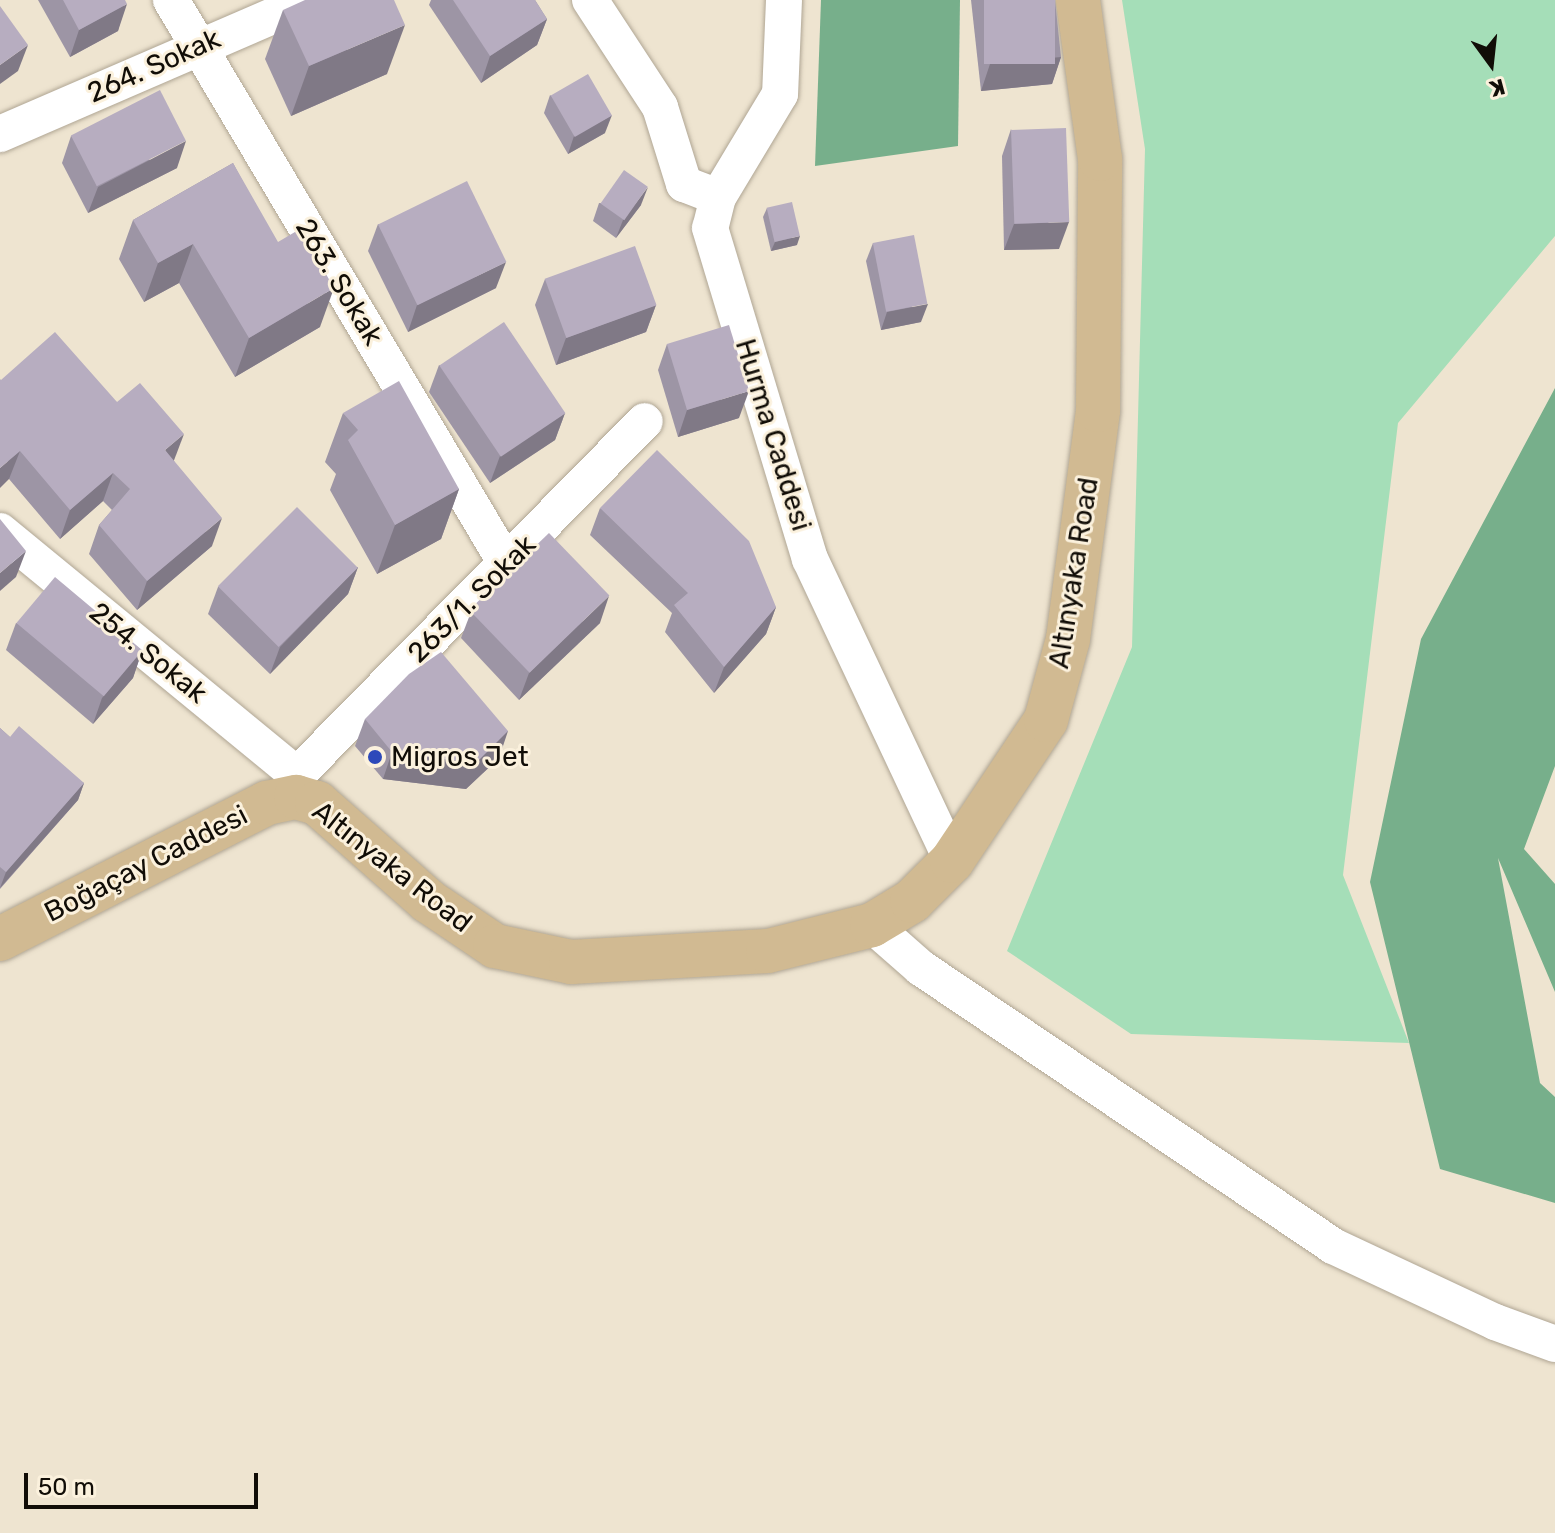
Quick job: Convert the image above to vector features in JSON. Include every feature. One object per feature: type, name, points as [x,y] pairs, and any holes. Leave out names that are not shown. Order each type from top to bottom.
[{"type":"main road","name":"Altınyaka Road","points":[[296,786],[428,901],[495,946],[571,962],[693,958],[768,951],[872,925],[912,901],[952,861],[1046,720],[1068,639],[1098,410],[1100,159],[1078,0]]},
{"type":"main road","name":"Boğaçay Caddesi","points":[[0,939],[296,786]]},
{"type":"street","name":"263. Sokak","points":[[171,0],[507,565]]},
{"type":"street","name":"264. Sokak","points":[[0,134],[309,0]]},
{"type":"street","points":[[590,0],[660,107],[684,184],[718,197]]},
{"type":"street","name":"Hurma Caddesi","points":[[784,0],[780,94],[718,197],[710,228],[810,559],[952,861]]},
{"type":"street","name":"263/1. Sokak","points":[[296,786],[645,421]]},
{"type":"street","name":"254. Sokak","points":[[0,531],[296,786]]},
{"type":"street","points":[[872,925],[921,968],[1333,1246],[1495,1322],[1555,1344]]},
{"type":"green space","points":[[821,0],[960,0],[958,146],[815,166]]},
{"type":"green space","points":[[1122,0],[1555,0],[1555,236],[1398,423],[1343,875],[1409,1043],[1131,1034],[1007,951],[1132,647],[1145,149]]},
{"type":"green space","points":[[1555,388],[1555,766],[1524,849],[1555,884],[1555,992],[1498,858],[1540,1083],[1555,1097],[1555,1203],[1440,1169],[1370,882],[1421,639]]},
{"type":"building","points":[[63,0],[125,0],[127,4],[79,30]]},
{"type":"building","points":[[305,0],[394,0],[405,25],[309,66],[283,10]]},
{"type":"building","points":[[453,0],[535,0],[547,19],[490,56]]},
{"type":"building","points":[[984,0],[1055,0],[1055,64],[984,64]]},
{"type":"building","points":[[0,6],[28,45],[0,65]]},
{"type":"building","points":[[588,74],[612,116],[575,137],[551,96]]},
{"type":"building","points":[[160,90],[186,141],[97,186],[71,135]]},
{"type":"building","points":[[1066,128],[1069,222],[1014,224],[1011,130]]},
{"type":"building","points":[[233,163],[278,242],[300,229],[334,288],[249,338],[193,244],[158,263],[133,220]]},
{"type":"building","points":[[624,170],[648,187],[624,220],[600,204]]},
{"type":"building","points":[[467,181],[506,262],[417,305],[378,224]]},
{"type":"building","points":[[792,202],[800,236],[775,242],[767,208]]},
{"type":"building","points":[[914,235],[927,304],[886,312],[873,243]]},
{"type":"building","points":[[635,246],[657,305],[566,338],[545,279]]},
{"type":"building","points":[[504,322],[566,413],[501,457],[439,366]]},
{"type":"building","points":[[729,325],[749,391],[687,410],[667,344]]},
{"type":"building","points":[[55,332],[117,402],[140,383],[184,434],[165,450],[222,518],[147,581],[99,525],[130,489],[113,473],[70,510],[20,451],[0,468],[0,379]]},
{"type":"building","points":[[399,381],[459,489],[395,525],[348,440],[358,430],[343,413]]},
{"type":"building","points":[[657,450],[749,541],[776,607],[724,667],[674,605],[688,593],[600,508]]},
{"type":"building","points":[[297,507],[358,568],[279,647],[218,586]]},
{"type":"building","points":[[0,519],[26,551],[0,573]]},
{"type":"building","points":[[549,533],[609,596],[530,673],[469,610]]},
{"type":"building","points":[[55,577],[142,650],[104,696],[16,623]]},
{"type":"building","points":[[441,652],[508,731],[476,763],[392,752],[365,719],[409,674]]},
{"type":"building","points":[[19,726],[84,783],[6,872],[0,867],[0,728],[10,737]]},
{"type":"place","name":"Migros Jet","points":[[375,757]]}]
